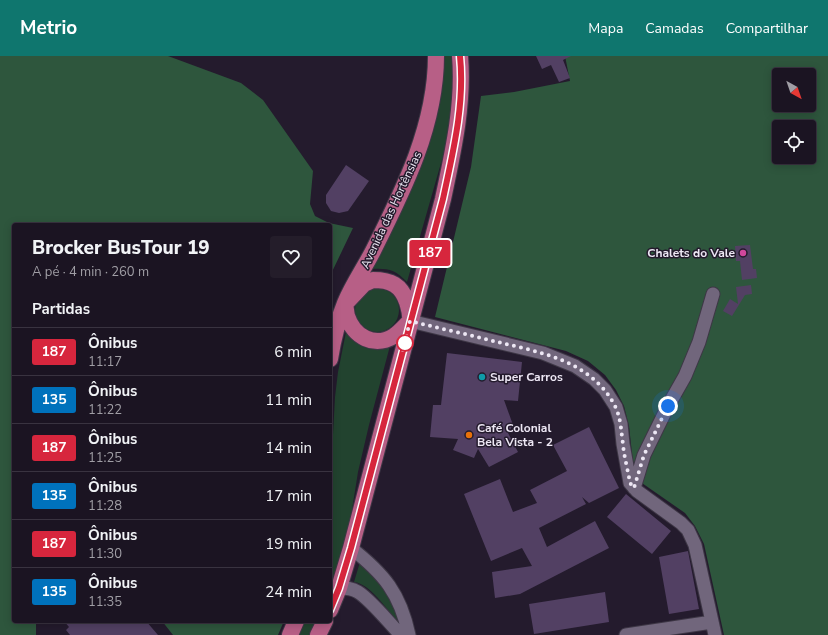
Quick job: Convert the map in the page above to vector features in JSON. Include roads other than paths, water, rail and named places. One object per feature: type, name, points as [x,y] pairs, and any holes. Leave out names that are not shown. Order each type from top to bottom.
[{"type":"main road","name":"Avenida das Hortênsias","points":[[332,346],[345,304],[374,249],[419,151],[433,96],[436,56]]},
{"type":"main road","points":[[332,605],[339,588],[351,548],[410,321],[432,245],[454,150],[460,93],[460,56]]},
{"type":"main road","points":[[373,280],[384,280],[398,286],[403,293],[411,312],[410,321],[394,336],[386,340],[377,342],[368,340],[355,330],[347,316],[345,304],[364,284],[373,280]]},
{"type":"main road","points":[[290,635],[295,623]]},
{"type":"main road","points":[[318,635],[324,623]]},
{"type":"street","points":[[634,488],[644,455],[668,406],[685,376],[699,342],[713,294]]},
{"type":"street","points":[[410,321],[543,353],[575,366],[594,379],[605,390],[616,407],[621,424],[622,444],[630,483],[634,488],[681,523],[688,530],[695,544],[715,635]]},
{"type":"street","points":[[351,548],[383,576],[401,606],[409,635]]},
{"type":"street","points":[[339,588],[349,588],[357,591],[401,635]]},
{"type":"street","points":[[626,635],[712,622]]},
{"type":"place","name":"Chalets do Vale","points":[[743,253]]},
{"type":"place","name":"Super Carros","points":[[482,377]]},
{"type":"place","name":"Café Colonial Bela Vista - 2","points":[[469,435]]}]
